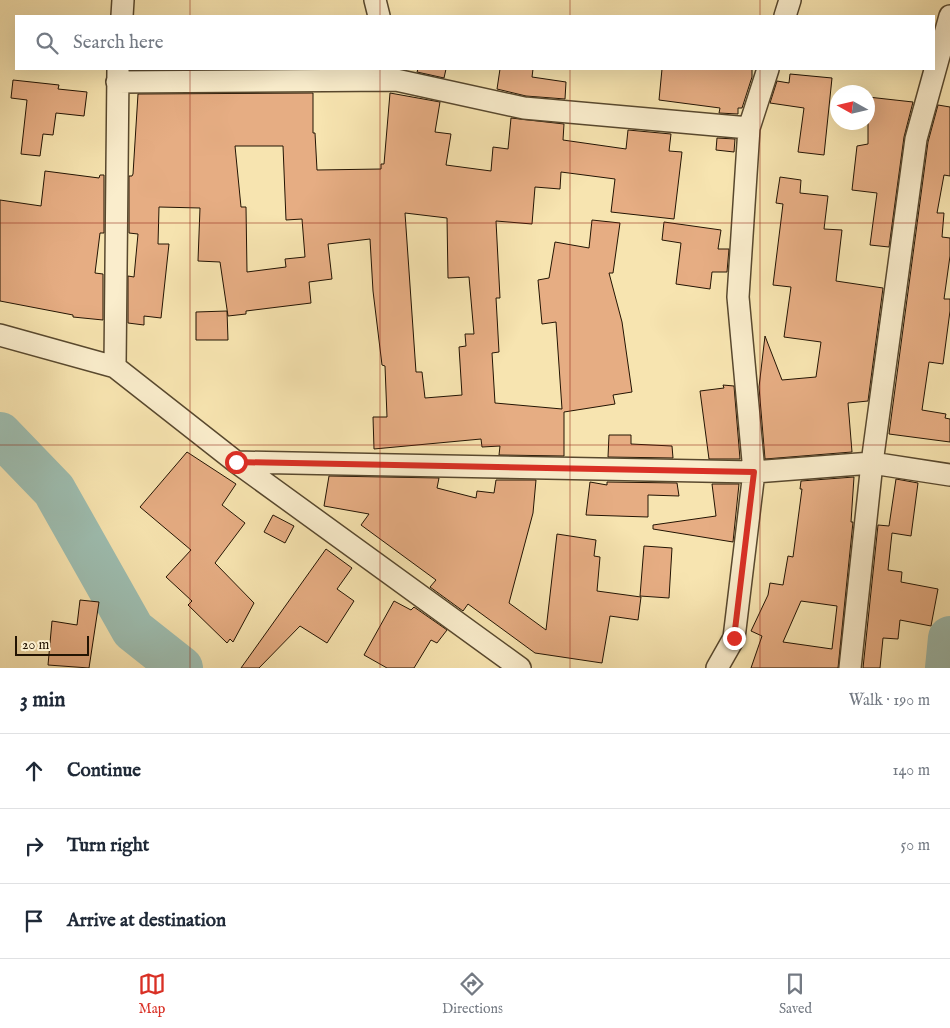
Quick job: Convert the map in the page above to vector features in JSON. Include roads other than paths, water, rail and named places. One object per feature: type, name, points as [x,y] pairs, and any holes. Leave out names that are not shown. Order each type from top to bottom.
[{"type":"street","points":[[122,15],[123,0]]},
{"type":"street","points":[[375,0],[379,15]]},
{"type":"street","points":[[785,15],[790,0]]},
{"type":"street","points":[[850,668],[872,463],[916,139],[950,16]]},
{"type":"street","points":[[717,668],[734,638],[754,472],[738,297],[749,128],[768,70]]},
{"type":"street","points":[[115,367],[118,76],[395,74],[524,108],[749,128]]},
{"type":"street","points":[[0,335],[115,367],[236,462],[520,668]]},
{"type":"street","points":[[236,462],[754,472],[872,463],[950,475]]},
{"type":"waterway","points":[[0,434],[54,490],[133,630],[181,668]]},
{"type":"waterway","points":[[947,668],[950,638]]}]
